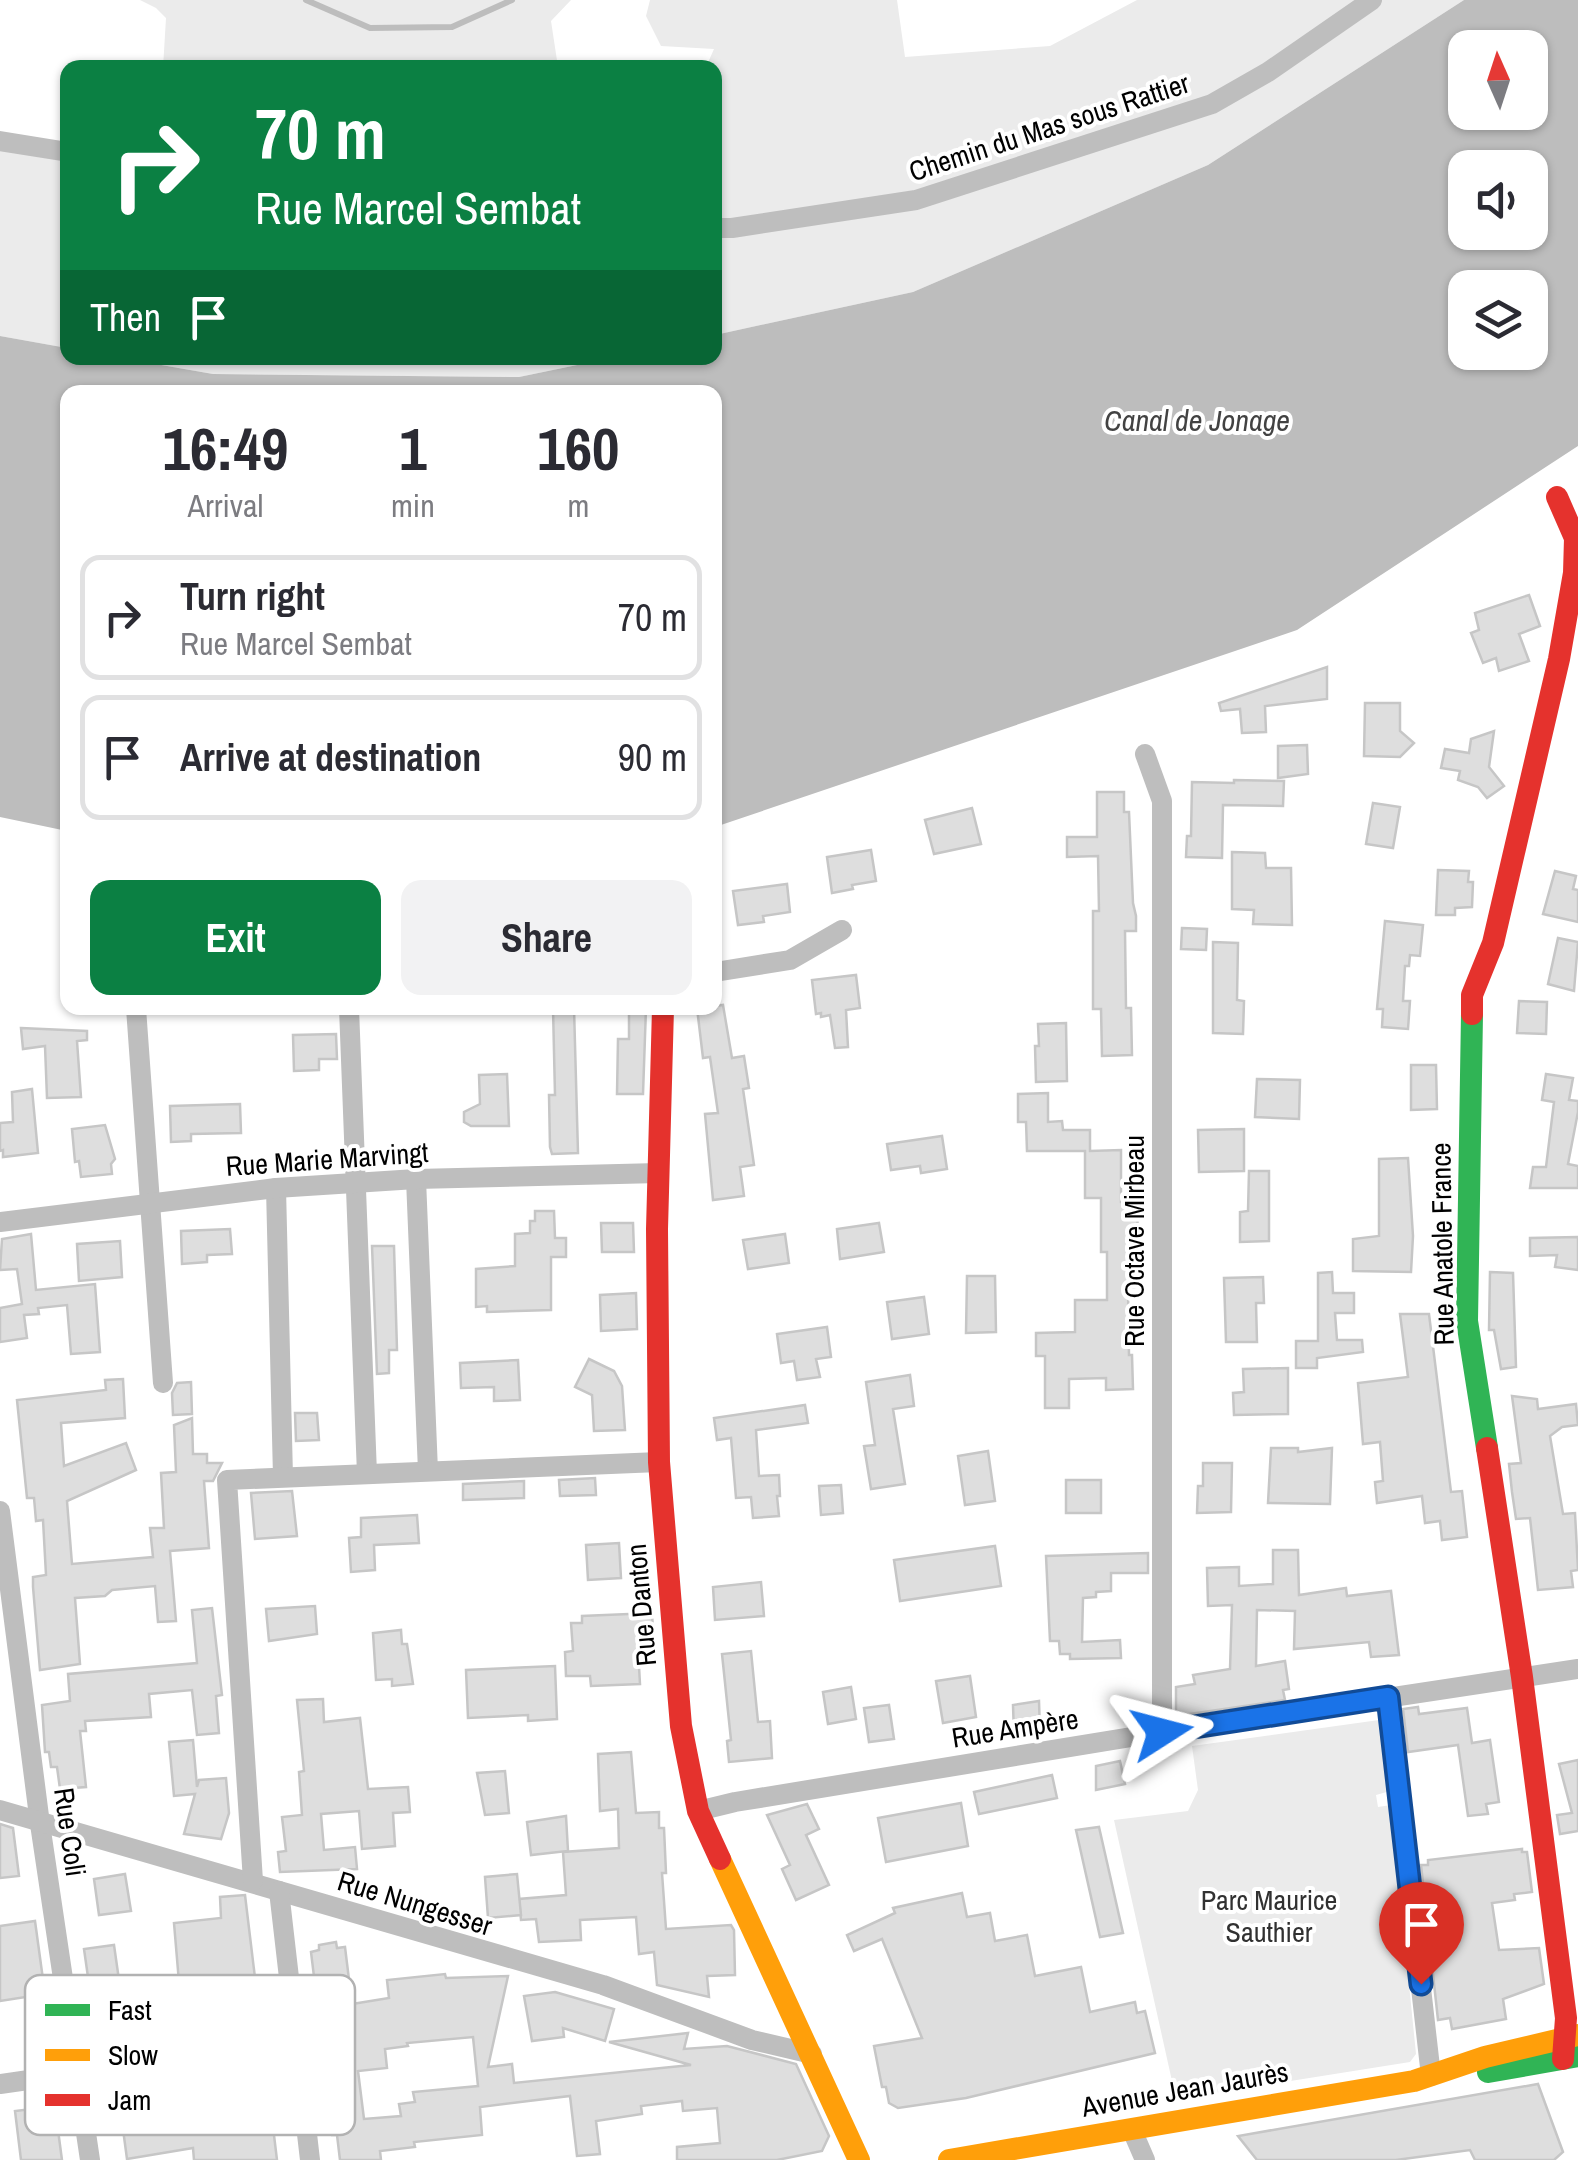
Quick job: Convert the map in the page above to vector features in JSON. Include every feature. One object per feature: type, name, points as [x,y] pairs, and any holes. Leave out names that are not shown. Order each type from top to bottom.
[{"type":"street","name":"Chemin du Mas sous Rattier","points":[[722,228],[916,200],[1212,104],[1268,72],[1372,0]]},
{"type":"street","points":[[0,142],[60,151]]},
{"type":"street","name":"Rue Anatole France","points":[[1557,497],[1575,538],[1574,573],[1559,659],[1493,943],[1472,996],[1468,1320],[1572,2047]]},
{"type":"street","name":"Rue Octave Mirbeau","points":[[1144,754],[1162,801],[1162,1732]]},
{"type":"street","points":[[722,971],[790,960],[842,930]]},
{"type":"street","points":[[137,1015],[164,1383]]},
{"type":"street","points":[[350,1015],[366,1474]]},
{"type":"street","name":"Rue Danton","points":[[663,1015],[659,1462],[682,1726],[698,1811],[860,2160]]},
{"type":"street","name":"Rue Marie Marvingt","points":[[0,1222],[276,1188],[416,1179],[659,1173]]},
{"type":"street","points":[[416,1179],[428,1471]]},
{"type":"street","points":[[276,1188],[283,1477]]},
{"type":"street","points":[[253,1881],[226,1480],[659,1462]]},
{"type":"street","name":"Rue Coli","points":[[0,1511],[62,1975]]},
{"type":"street","name":"Rue Ampère","points":[[698,1811],[1162,1732],[1578,1669]]},
{"type":"street","points":[[1388,1697],[1432,2076]]},
{"type":"street","name":"Rue Nungesser","points":[[0,1810],[603,1985],[752,2040],[812,2054]]},
{"type":"street","points":[[278,1890],[288,1975]]},
{"type":"street","name":"Avenue Jean Jaurès","points":[[948,2160],[1432,2076],[1485,2056],[1572,2047]]},
{"type":"street","points":[[0,2084],[25,2080]]},
{"type":"street","points":[[1132,2130],[1145,2160]]},
{"type":"street","name":"Rue Coli","points":[[86,2135],[90,2160]]},
{"type":"street","points":[[307,2135],[310,2160]]},
{"type":"green space","points":[[140,0],[571,0],[551,21],[557,60],[163,60],[166,18]]},
{"type":"green space","points":[[650,0],[897,0],[905,57],[1050,46],[1137,0],[1464,0],[1208,165],[913,292],[722,333],[722,60],[709,60],[714,49],[661,46],[646,16]]},
{"type":"green space","points":[[0,141],[60,151],[60,347],[0,336]]},
{"type":"green space","points":[[161,365],[577,365],[519,377],[213,374]]},
{"type":"green space","name":"Parc Maurice Sauthier","points":[[1379,1720],[1390,1791],[1376,1795],[1378,1807],[1391,1805],[1416,2054],[1410,2062],[1176,2099],[1114,1820],[1188,1811],[1198,1790],[1192,1746]]},
{"type":"water","name":"Canal de Jonage","points":[[1464,0],[1578,0],[1578,446],[1297,630],[722,825],[722,385],[60,385],[60,830],[0,817],[0,336],[60,347],[60,365],[161,365],[213,374],[519,377],[577,365],[722,365],[722,333],[913,292],[1208,165]]},
{"type":"building","points":[[1529,595],[1540,626],[1519,634],[1529,661],[1499,671],[1496,658],[1483,663],[1471,633],[1479,630],[1475,613]]},
{"type":"building","points":[[1327,667],[1327,699],[1265,706],[1266,732],[1242,733],[1240,709],[1221,711],[1219,703]]},
{"type":"building","points":[[1365,703],[1400,703],[1400,731],[1414,743],[1400,757],[1364,756]]},
{"type":"building","points":[[1494,731],[1489,767],[1504,786],[1487,798],[1478,787],[1458,780],[1460,771],[1441,768],[1445,749],[1469,753],[1471,739]]},
{"type":"building","points":[[1307,745],[1308,774],[1278,778],[1278,746]]},
{"type":"building","points":[[1284,781],[1283,806],[1223,805],[1222,858],[1186,857],[1187,836],[1191,836],[1192,782]]},
{"type":"building","points":[[1097,792],[1124,792],[1124,812],[1129,812],[1136,916],[1136,931],[1125,931],[1126,1008],[1131,1008],[1132,1055],[1102,1056],[1101,1009],[1093,1009],[1093,911],[1099,911],[1098,856],[1067,857],[1067,837],[1097,837]]},
{"type":"building","points":[[1373,803],[1400,807],[1393,848],[1366,844]]},
{"type":"building","points":[[972,808],[981,844],[934,854],[925,820]]},
{"type":"building","points":[[871,850],[876,881],[832,893],[827,857]]},
{"type":"building","points":[[1232,852],[1265,853],[1266,868],[1291,868],[1292,925],[1253,924],[1254,910],[1232,909]]},
{"type":"building","points":[[1438,870],[1469,871],[1468,882],[1473,882],[1472,907],[1455,908],[1455,915],[1436,915]]},
{"type":"building","points":[[1555,871],[1576,876],[1573,889],[1578,890],[1578,922],[1543,914]]},
{"type":"building","points":[[787,884],[790,912],[763,916],[764,922],[738,925],[733,891]]},
{"type":"building","points":[[1385,921],[1423,925],[1420,956],[1410,955],[1409,966],[1405,966],[1403,1001],[1410,1001],[1408,1029],[1382,1027],[1383,1009],[1377,1009]]},
{"type":"building","points":[[1182,928],[1207,929],[1206,950],[1181,949]]},
{"type":"building","points":[[1558,938],[1578,942],[1574,991],[1548,984]]},
{"type":"building","points":[[1213,942],[1238,943],[1237,1000],[1244,1001],[1243,1034],[1213,1033]]},
{"type":"building","points":[[856,975],[860,1008],[846,1010],[848,1047],[835,1048],[830,1015],[816,1014],[812,980]]},
{"type":"building","points":[[1519,1001],[1547,1002],[1546,1034],[1517,1033]]},
{"type":"building","points":[[722,1005],[732,1058],[744,1056],[749,1088],[743,1089],[754,1165],[740,1167],[744,1196],[713,1200],[705,1114],[718,1113],[710,1057],[703,1058],[698,1015],[722,1015]]},
{"type":"building","points":[[553,1015],[574,1015],[578,1153],[552,1154],[549,1095],[555,1095]]},
{"type":"building","points":[[629,1015],[646,1015],[643,1094],[617,1094],[618,1039],[629,1039]]},
{"type":"building","points":[[1066,1023],[1067,1081],[1036,1082],[1038,1024]]},
{"type":"building","points":[[21,1028],[87,1031],[87,1040],[77,1041],[81,1097],[47,1098],[45,1046],[23,1049]]},
{"type":"building","points":[[336,1034],[337,1059],[319,1059],[319,1070],[294,1071],[293,1035]]},
{"type":"building","points":[[1411,1065],[1436,1065],[1437,1109],[1411,1110]]},
{"type":"building","points":[[507,1074],[509,1126],[471,1126],[464,1122],[464,1112],[480,1104],[479,1075]]},
{"type":"building","points":[[1546,1074],[1573,1078],[1569,1100],[1578,1101],[1578,1112],[1568,1164],[1578,1166],[1578,1188],[1530,1188],[1533,1167],[1546,1167],[1554,1102],[1542,1100]]},
{"type":"building","points":[[1257,1079],[1300,1080],[1299,1119],[1255,1117]]},
{"type":"building","points":[[32,1089],[38,1153],[3,1157],[0,1123],[13,1122],[12,1092]]},
{"type":"building","points":[[1048,1093],[1048,1122],[1062,1121],[1063,1130],[1090,1130],[1090,1151],[1121,1150],[1121,1202],[1138,1202],[1136,1287],[1128,1288],[1133,1389],[1106,1390],[1106,1378],[1069,1379],[1069,1408],[1045,1408],[1045,1356],[1036,1356],[1036,1333],[1075,1332],[1075,1300],[1107,1300],[1107,1252],[1101,1252],[1101,1198],[1085,1198],[1085,1151],[1027,1151],[1026,1122],[1018,1122],[1018,1094]]},
{"type":"building","points":[[240,1104],[241,1133],[191,1134],[191,1141],[171,1142],[170,1106]]},
{"type":"building","points":[[105,1125],[115,1159],[112,1174],[81,1177],[79,1161],[75,1162],[72,1129]]},
{"type":"building","points":[[1244,1129],[1244,1171],[1199,1172],[1198,1130]]},
{"type":"building","points":[[942,1136],[947,1169],[921,1173],[920,1166],[891,1170],[887,1144]]},
{"type":"building","points":[[1408,1158],[1411,1272],[1353,1271],[1353,1239],[1379,1236],[1379,1159]]},
{"type":"building","points":[[1249,1171],[1269,1171],[1269,1241],[1240,1242],[1240,1212],[1248,1211]]},
{"type":"building","points":[[535,1211],[554,1211],[555,1238],[566,1238],[566,1257],[551,1257],[551,1310],[487,1312],[487,1306],[476,1307],[476,1269],[515,1266],[515,1234],[530,1233]]},
{"type":"building","points":[[601,1223],[633,1223],[634,1252],[602,1252]]},
{"type":"building","points":[[879,1223],[884,1252],[840,1259],[837,1229]]},
{"type":"building","points":[[230,1229],[232,1254],[207,1255],[207,1262],[182,1264],[181,1231]]},
{"type":"building","points":[[31,1234],[36,1290],[95,1284],[100,1352],[71,1354],[67,1305],[38,1308],[39,1314],[24,1315],[27,1338],[0,1342],[0,1308],[22,1304],[17,1269],[0,1270],[2,1239]]},
{"type":"building","points":[[785,1234],[789,1263],[748,1269],[743,1240]]},
{"type":"building","points":[[1578,1237],[1578,1270],[1555,1267],[1557,1255],[1530,1256],[1530,1238]]},
{"type":"building","points":[[120,1241],[122,1277],[79,1281],[77,1244]]},
{"type":"building","points":[[372,1246],[394,1246],[397,1350],[389,1350],[389,1373],[377,1374]]},
{"type":"building","points":[[1332,1272],[1333,1293],[1354,1293],[1354,1313],[1335,1313],[1337,1340],[1362,1340],[1363,1352],[1317,1358],[1317,1368],[1296,1368],[1296,1341],[1318,1341],[1318,1273]]},
{"type":"building","points":[[1490,1272],[1513,1273],[1516,1367],[1501,1369],[1494,1330],[1489,1330]]},
{"type":"building","points":[[967,1276],[995,1276],[996,1332],[966,1333]]},
{"type":"building","points":[[1263,1277],[1264,1303],[1256,1303],[1257,1342],[1226,1342],[1224,1278]]},
{"type":"building","points":[[636,1293],[637,1329],[601,1331],[600,1295]]},
{"type":"building","points":[[924,1297],[929,1334],[892,1339],[887,1302]]},
{"type":"building","points":[[1400,1314],[1429,1314],[1451,1492],[1462,1491],[1467,1537],[1442,1540],[1440,1521],[1425,1523],[1422,1496],[1377,1503],[1375,1482],[1383,1481],[1380,1442],[1363,1444],[1358,1383],[1408,1377]]},
{"type":"building","points":[[827,1327],[831,1357],[816,1359],[820,1377],[797,1380],[794,1361],[781,1363],[777,1334]]},
{"type":"building","points":[[589,1359],[614,1371],[622,1386],[625,1430],[594,1431],[592,1395],[575,1387]]},
{"type":"building","points":[[518,1360],[520,1400],[494,1401],[494,1387],[461,1388],[460,1363]]},
{"type":"building","points":[[1288,1368],[1288,1414],[1234,1415],[1233,1393],[1244,1392],[1243,1369]]},
{"type":"building","points":[[910,1375],[914,1406],[893,1409],[905,1484],[871,1489],[864,1446],[875,1445],[866,1382]]},
{"type":"building","points":[[123,1379],[125,1418],[61,1423],[64,1466],[126,1443],[136,1470],[67,1501],[72,1564],[153,1557],[150,1528],[164,1528],[161,1473],[176,1472],[174,1425],[192,1418],[193,1454],[207,1454],[207,1463],[222,1463],[213,1481],[204,1481],[209,1548],[170,1551],[176,1621],[158,1622],[155,1586],[75,1598],[80,1664],[40,1670],[33,1577],[46,1575],[43,1520],[36,1521],[34,1498],[27,1498],[17,1400],[106,1390],[105,1380]]},
{"type":"building","points":[[191,1382],[192,1414],[173,1415],[172,1393],[177,1383]]},
{"type":"building","points":[[1512,1396],[1537,1399],[1538,1409],[1576,1404],[1578,1425],[1562,1427],[1550,1436],[1563,1514],[1575,1513],[1578,1570],[1571,1571],[1573,1587],[1538,1590],[1530,1518],[1516,1519],[1512,1492],[1509,1464],[1521,1463]]},
{"type":"building","points":[[805,1405],[808,1423],[756,1430],[759,1476],[779,1475],[780,1496],[779,1516],[753,1518],[751,1497],[736,1498],[731,1438],[717,1440],[714,1418]]},
{"type":"building","points":[[295,1413],[317,1413],[319,1440],[296,1441]]},
{"type":"building","points":[[1271,1448],[1298,1448],[1298,1452],[1332,1448],[1330,1504],[1268,1503]]},
{"type":"building","points":[[988,1451],[995,1501],[965,1505],[958,1456]]},
{"type":"building","points":[[1203,1463],[1232,1463],[1231,1512],[1197,1513]]},
{"type":"building","points":[[595,1478],[596,1495],[560,1496],[559,1480]]},
{"type":"building","points":[[1066,1480],[1101,1480],[1101,1513],[1066,1513]]},
{"type":"building","points":[[524,1481],[524,1498],[463,1500],[463,1484]]},
{"type":"building","points":[[841,1485],[843,1513],[821,1515],[819,1486]]},
{"type":"building","points":[[292,1491],[297,1536],[255,1539],[251,1493]]},
{"type":"building","points":[[417,1515],[419,1543],[374,1545],[375,1570],[351,1572],[349,1538],[361,1537],[361,1518]]},
{"type":"building","points":[[619,1543],[621,1578],[588,1580],[586,1545]]},
{"type":"building","points":[[995,1546],[1001,1586],[900,1601],[894,1560]]},
{"type":"building","points":[[1273,1550],[1298,1550],[1299,1595],[1346,1588],[1347,1596],[1391,1591],[1399,1655],[1371,1657],[1369,1642],[1294,1649],[1295,1611],[1257,1610],[1256,1666],[1285,1661],[1289,1689],[1283,1690],[1285,1700],[1176,1716],[1176,1687],[1195,1684],[1193,1675],[1230,1669],[1232,1605],[1208,1606],[1207,1568],[1239,1567],[1239,1586],[1273,1584]]},
{"type":"building","points":[[1148,1553],[1148,1573],[1111,1573],[1111,1591],[1083,1598],[1082,1642],[1120,1640],[1121,1658],[1070,1659],[1070,1654],[1060,1654],[1059,1641],[1050,1641],[1046,1556]]},
{"type":"building","points":[[761,1582],[764,1616],[715,1620],[713,1587]]},
{"type":"building","points":[[315,1606],[317,1634],[269,1641],[266,1609]]},
{"type":"building","points":[[212,1608],[222,1695],[216,1696],[219,1733],[197,1735],[192,1690],[149,1694],[151,1717],[85,1721],[86,1731],[80,1731],[86,1787],[60,1789],[57,1767],[51,1767],[49,1752],[45,1752],[42,1705],[70,1701],[68,1674],[197,1663],[192,1610]]},
{"type":"building","points":[[652,1613],[654,1647],[638,1648],[640,1684],[591,1686],[590,1676],[566,1676],[565,1652],[573,1651],[571,1623],[582,1623],[582,1616]]},
{"type":"building","points":[[401,1630],[413,1684],[392,1686],[392,1679],[376,1680],[373,1633]]},
{"type":"building","points":[[751,1651],[758,1722],[770,1721],[772,1758],[729,1762],[727,1741],[731,1740],[722,1654]]},
{"type":"building","points":[[555,1666],[557,1719],[528,1721],[528,1715],[468,1718],[466,1670]]},
{"type":"building","points":[[970,1676],[976,1717],[943,1723],[936,1681]]},
{"type":"building","points":[[851,1687],[856,1719],[828,1724],[823,1692]]},
{"type":"building","points":[[323,1699],[324,1722],[360,1718],[368,1789],[408,1787],[410,1812],[393,1813],[395,1846],[362,1849],[359,1811],[321,1814],[324,1850],[355,1847],[357,1869],[280,1872],[278,1852],[286,1851],[282,1817],[302,1815],[299,1772],[304,1771],[297,1700]]},
{"type":"building","points":[[1039,1701],[1040,1731],[1014,1735],[1013,1705]]},
{"type":"building","points":[[889,1705],[894,1739],[869,1742],[864,1708]]},
{"type":"building","points":[[1418,1707],[1419,1714],[1467,1708],[1472,1743],[1490,1740],[1499,1802],[1486,1804],[1488,1814],[1468,1816],[1458,1745],[1408,1752],[1403,1709]]},
{"type":"building","points":[[193,1740],[197,1787],[199,1780],[226,1778],[229,1813],[221,1839],[184,1834],[195,1794],[174,1796],[169,1742]]},
{"type":"building","points":[[631,1752],[636,1813],[659,1812],[659,1828],[664,1828],[666,1929],[731,1925],[734,1930],[735,1975],[707,1976],[709,1997],[657,1985],[654,1952],[639,1954],[636,1917],[580,1920],[581,1940],[539,1942],[536,1919],[521,1920],[519,1899],[566,1895],[563,1852],[619,1848],[618,1809],[600,1811],[598,1754]]},
{"type":"building","points":[[1578,1760],[1578,1831],[1560,1834],[1557,1815],[1572,1813],[1559,1764]]},
{"type":"building","points":[[1120,1761],[1125,1784],[1096,1790],[1096,1766]]},
{"type":"building","points":[[505,1771],[509,1813],[485,1815],[477,1773]]},
{"type":"building","points":[[1052,1775],[1057,1798],[979,1814],[974,1792]]},
{"type":"building","points":[[961,1803],[968,1846],[886,1862],[878,1818]]},
{"type":"building","points":[[807,1804],[819,1829],[806,1835],[829,1885],[796,1900],[782,1869],[790,1865],[767,1815]]},
{"type":"building","points":[[566,1816],[568,1851],[531,1855],[527,1822]]},
{"type":"building","points":[[0,1824],[13,1828],[19,1876],[0,1878]]},
{"type":"building","points":[[1099,1827],[1123,1933],[1100,1937],[1076,1830]]},
{"type":"building","points":[[1522,1849],[1527,1852],[1532,1892],[1514,1894],[1515,1900],[1492,1903],[1499,1950],[1539,1948],[1544,1984],[1503,1999],[1506,2019],[1452,2029],[1450,2018],[1438,2020],[1421,1865],[1428,1865],[1428,1860]]},
{"type":"building","points":[[125,1874],[131,1911],[99,1915],[94,1879]]},
{"type":"building","points":[[517,1874],[521,1915],[488,1918],[485,1877]]},
{"type":"building","points":[[962,1893],[967,1917],[990,1913],[995,1941],[1027,1935],[1035,1976],[1081,1967],[1090,2012],[1135,2002],[1137,2013],[1145,2011],[1155,2053],[966,2098],[898,2108],[889,2103],[874,2046],[922,2038],[882,1939],[854,1951],[847,1935],[895,1913],[893,1908]]},
{"type":"building","points":[[245,1895],[255,1975],[178,1975],[174,1923],[221,1918],[220,1897]]},
{"type":"building","points":[[35,1921],[42,1975],[25,1975],[25,1997],[0,2001],[0,1926]]},
{"type":"building","points":[[336,1942],[337,1948],[345,1947],[348,1975],[314,1975],[311,1952],[319,1950],[319,1945]]},
{"type":"building","points":[[114,1945],[118,1975],[88,1975],[84,1949]]},
{"type":"building","points":[[445,1974],[446,1978],[508,1976],[488,2067],[512,2064],[514,2083],[691,2065],[609,2042],[688,2033],[684,2049],[727,2046],[796,2064],[829,2136],[822,2151],[777,2160],[677,2160],[677,2147],[720,2143],[717,2108],[683,2111],[682,2101],[641,2106],[642,2114],[596,2121],[600,2154],[577,2156],[570,2096],[480,2107],[482,2135],[414,2142],[415,2147],[380,2151],[381,2160],[340,2160],[337,2135],[355,2135],[355,2004],[389,1998],[387,1980]],"holes":[[[473,2037],[478,2086],[413,2092],[415,2102],[399,2104],[401,2116],[364,2119],[358,2071],[387,2068],[385,2049]]]},
{"type":"building","points":[[555,1992],[614,2009],[605,2041],[563,2028],[564,2037],[532,2041],[524,1996]]},
{"type":"building","points":[[1538,2084],[1563,2152],[1554,2160],[1475,2160],[1470,2150],[1396,2160],[1257,2160],[1238,2136]]},
{"type":"building","points":[[25,2110],[25,2135],[59,2135],[62,2160],[21,2160],[15,2111]]},
{"type":"building","points":[[124,2135],[274,2135],[277,2160],[194,2160],[193,2148],[127,2159]]},
{"type":"waterway","points":[[306,0],[370,28],[452,27],[512,0]]},
{"type":"traffic: fast","points":[[1472,1014],[1467,1321],[1487,1448]]},
{"type":"traffic: fast","points":[[1488,2072],[1578,2056]]},
{"type":"traffic: slow","points":[[720,1859],[859,2160]]},
{"type":"traffic: slow","points":[[949,2160],[1414,2081],[1485,2057],[1578,2035]]},
{"type":"traffic: jam","points":[[1472,1014],[1472,995],[1493,943],[1559,659],[1574,573],[1575,538],[1557,497]]},
{"type":"traffic: jam","points":[[663,1015],[657,1229],[659,1462],[681,1726],[698,1811],[720,1859]]},
{"type":"traffic: jam","points":[[1487,1448],[1522,1677],[1566,2018],[1563,2059]]},
{"type":"route","points":[[1162,1732],[1388,1697],[1421,1984]]}]
